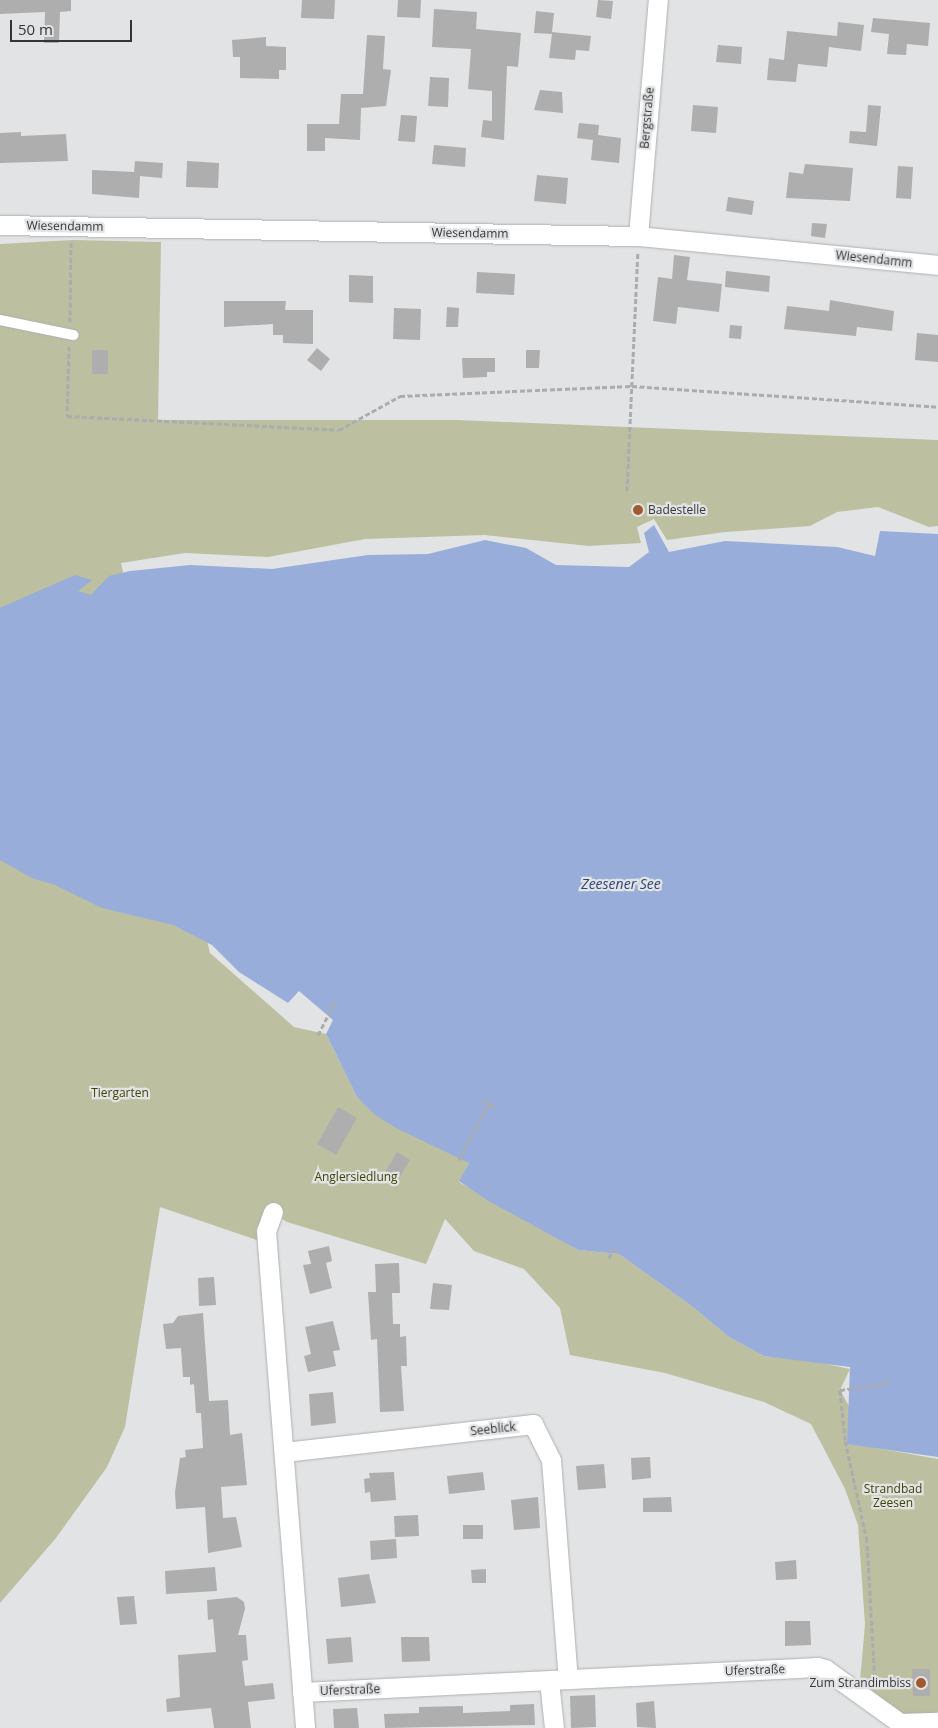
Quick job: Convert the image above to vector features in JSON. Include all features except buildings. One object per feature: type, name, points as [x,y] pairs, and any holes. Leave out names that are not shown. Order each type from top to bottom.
[{"type":"street","name":"Bergstraße","points":[[638,236],[658,0]]},
{"type":"street","name":"Wiesendamm","points":[[0,225],[638,236],[938,264]]},
{"type":"street","points":[[273,1212],[266,1231],[305,1728]]},
{"type":"street","name":"Seeblick","points":[[284,1452],[534,1424],[551,1460],[558,1680]]},
{"type":"street","name":"Uferstraße","points":[[302,1692],[817,1667],[825,1669],[878,1709],[876,1708],[900,1723],[938,1722]]},
{"type":"street","points":[[554,1728],[558,1680]]},
{"type":"lane","points":[[0,320],[71,334]]},
{"type":"path","points":[[72,226],[71,334],[67,416],[339,430],[400,396],[632,386],[938,407]]},
{"type":"path","points":[[627,492],[638,236]]},
{"type":"path","points":[[318,1035],[336,1000]]},
{"type":"path","points":[[483,1101],[495,1106]]},
{"type":"path","points":[[459,1160],[489,1104]]},
{"type":"path","points":[[609,1258],[615,1245]]},
{"type":"path","points":[[876,1708],[867,1541],[845,1440],[840,1390],[887,1384],[886,1376]]},
{"type":"green space","points":[[73,240],[161,242],[158,420],[457,420],[938,440],[938,526],[929,527],[878,507],[837,512],[810,526],[725,532],[667,540],[654,519],[637,527],[641,543],[589,546],[485,535],[365,539],[268,557],[185,553],[121,563],[210,953],[294,1027],[326,1034],[357,1097],[469,1163],[459,1182],[578,1250],[619,1254],[693,1307],[729,1337],[764,1356],[808,1360],[850,1369],[840,1390],[849,1406],[849,1443],[938,1459],[938,1720],[901,1722],[859,1693],[865,1624],[858,1525],[845,1489],[811,1424],[764,1402],[665,1373],[570,1355],[560,1308],[524,1269],[474,1251],[445,1219],[426,1264],[287,1222],[269,1210],[277,1247],[160,1207],[125,1427],[107,1467],[56,1538],[0,1603],[0,244]]},
{"type":"water","name":"Zeesener See","points":[[654,525],[669,552],[725,541],[837,547],[875,556],[880,531],[938,534],[938,1457],[847,1444],[850,1367],[764,1356],[729,1337],[693,1307],[619,1254],[578,1250],[487,1200],[459,1181],[469,1163],[398,1129],[375,1115],[357,1097],[326,1034],[333,1020],[299,991],[288,1003],[239,972],[212,945],[173,925],[102,908],[55,885],[32,878],[0,860],[0,608],[75,575],[92,580],[78,591],[91,595],[109,576],[130,571],[190,565],[272,569],[368,555],[428,554],[485,540],[526,548],[556,565],[629,567],[649,552],[644,533]]},
{"type":"place","name":"Badestelle","points":[[638,510]]},
{"type":"place","name":"Zum Strandimbiss","points":[[921,1683]]},
{"type":"park label","name":"Tiergarten","points":[[120,1093]]},
{"type":"park label","name":"Anglersiedlung","points":[[356,1177]]},
{"type":"park label","name":"Strandbad Zeesen","points":[[893,1496]]}]
